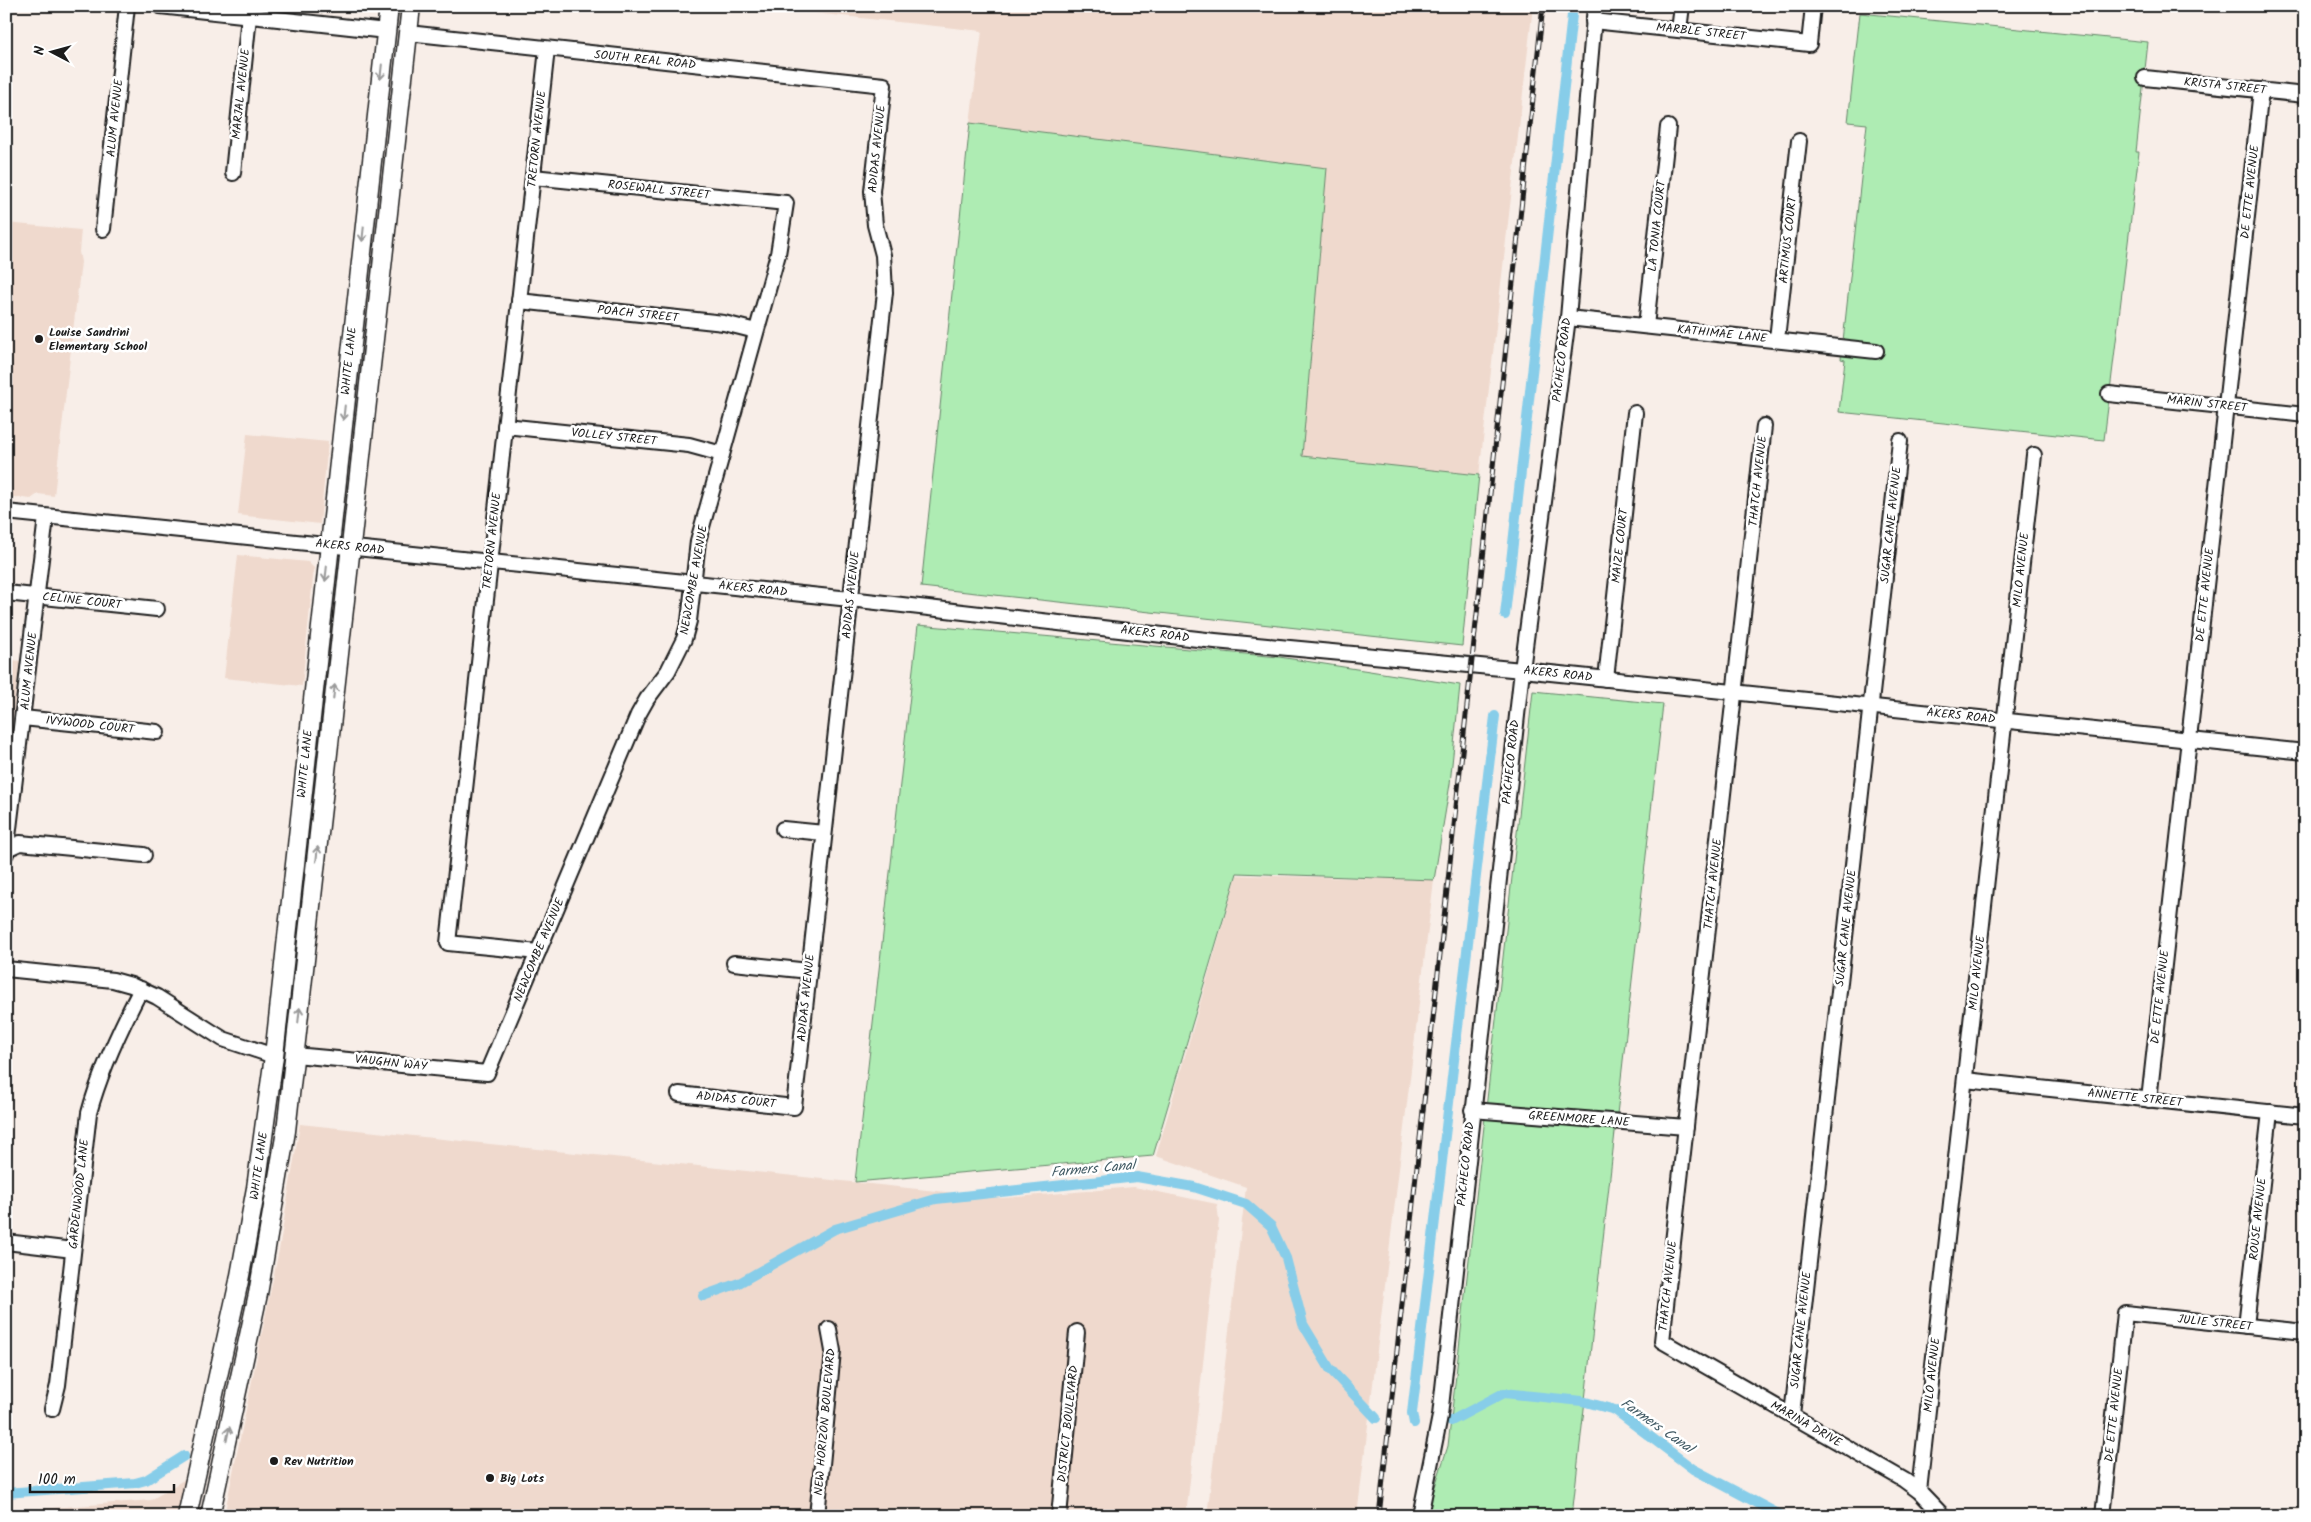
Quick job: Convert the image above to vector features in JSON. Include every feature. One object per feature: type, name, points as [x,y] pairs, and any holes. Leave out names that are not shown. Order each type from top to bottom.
[{"type":"main road","name":"WHITE LANE","points":[[187,1516],[238,1290],[256,1188],[274,1056],[282,966],[389,6]]},
{"type":"main road","points":[[400,6],[400,20],[408,33]]},
{"type":"main road","name":"WHITE LANE","points":[[210,1516],[258,1294],[280,1170],[295,1055],[411,6]]},
{"type":"main road","points":[[386,31],[396,47],[397,125]]},
{"type":"main road","points":[[282,966],[286,1037],[295,1055]]},
{"type":"main road","points":[[274,1056],[283,1063],[284,1069],[274,1147],[280,1170]]},
{"type":"main road","points":[[256,1188],[262,1216],[251,1286],[258,1294]]},
{"type":"main road","points":[[199,1516],[212,1456],[206,1433]]},
{"type":"street","name":"ALUM AVENUE","points":[[103,230],[127,6]]},
{"type":"street","points":[[160,6],[386,31]]},
{"type":"street","name":"PACHECO ROAD","points":[[1420,1516],[1440,1416],[1472,1110],[1522,670],[1568,318],[1595,6]]},
{"type":"street","points":[[1679,30],[1682,6]]},
{"type":"street","name":"MARBLE STREET","points":[[1594,21],[1809,44],[1813,6]]},
{"type":"street","name":"MARJAL AVENUE","points":[[233,173],[249,16]]},
{"type":"street","name":"SOUTH REAL ROAD","points":[[408,33],[547,50],[884,85]]},
{"type":"street","name":"TRETORN AVENUE","points":[[538,952],[448,943],[547,50]]},
{"type":"street","name":"KRISTA STREET","points":[[2145,78],[2305,95]]},
{"type":"street","name":"ADIDAS AVENUE","points":[[794,1107],[885,292],[883,255],[875,225],[872,191],[884,85]]},
{"type":"street","name":"DE ETTE AVENUE","points":[[2149,1100],[2261,90]]},
{"type":"street","name":"LA TONIA COURT","points":[[1646,326],[1668,127]]},
{"type":"street","name":"ARTIMUS COURT","points":[[1777,340],[1799,141]]},
{"type":"street","name":"ROSEWALL STREET","points":[[533,177],[786,203]]},
{"type":"street","name":"NEWCOMBE AVENUE","points":[[487,1073],[638,715],[678,655],[689,621],[698,541],[778,254],[786,203]]},
{"type":"street","name":"POACH STREET","points":[[519,301],[724,323],[756,331]]},
{"type":"street","name":"KATHIMAE LANE","points":[[1568,318],[1876,351]]},
{"type":"street","name":"MARIN STREET","points":[[2109,394],[2305,415]]},
{"type":"street","name":"MAIZE COURT","points":[[1606,679],[1635,413]]},
{"type":"street","name":"VOLLEY STREET","points":[[505,426],[689,445],[722,454]]},
{"type":"street","name":"THATCH AVENUE","points":[[1662,1341],[1764,426]]},
{"type":"street","name":"SUGAR CANE AVENUE","points":[[1792,1415],[1900,440]]},
{"type":"street","name":"MILO AVENUE","points":[[1919,1491],[2034,455]]},
{"type":"street","name":"AKERS ROAD","points":[[6,512],[850,599],[1205,640],[1522,670],[2305,752]]},
{"type":"street","name":"ALUM AVENUE","points":[[6,854],[46,517]]},
{"type":"street","name":"CELINE COURT","points":[[6,593],[157,609]]},
{"type":"street","name":"IVYWOOD COURT","points":[[23,718],[157,732]]},
{"type":"street","points":[[783,829],[824,834]]},
{"type":"street","points":[[7,849],[20,843],[144,854]]},
{"type":"street","points":[[734,962],[809,971]]},
{"type":"street","points":[[6,969],[113,980],[141,989],[157,997],[209,1032],[274,1056]]},
{"type":"street","name":"GARDENWOOD LANE","points":[[52,1409],[58,1385],[86,1132],[95,1091],[108,1056],[141,989]]},
{"type":"street","name":"VAUGHN WAY","points":[[295,1055],[487,1073]]},
{"type":"street","name":"ANNETTE STREET","points":[[1965,1080],[2305,1116]]},
{"type":"street","name":"ADIDAS COURT","points":[[678,1094],[794,1107]]},
{"type":"street","name":"GREENMORE LANE","points":[[1472,1110],[1686,1127]]},
{"type":"street","name":"ROUSE AVENUE","points":[[2246,1326],[2270,1112]]},
{"type":"street","points":[[6,1242],[73,1250]]},
{"type":"street","name":"DE ETTE AVENUE","points":[[2103,1516],[2125,1314]]},
{"type":"street","name":"JULIE STREET","points":[[2125,1314],[2305,1332]]},
{"type":"street","name":"NEW HORIZON BOULEVARD","points":[[817,1516],[832,1351],[828,1329]]},
{"type":"street","name":"DISTRICT BOULEVARD","points":[[1059,1516],[1077,1332]]},
{"type":"street","name":"MARINA DRIVE","points":[[1662,1341],[1904,1480],[1919,1491],[1943,1516]]},
{"type":"shaded area","points":[[749,6],[1533,6],[1479,475],[1302,456],[1327,168],[970,123],[982,31]]},
{"type":"shaded area","name":"Louise Sandrini Elementary School","points":[[6,223],[81,230],[79,252],[81,262],[54,496],[38,494],[31,499],[6,496]]},
{"type":"shaded area","points":[[247,434],[328,442],[320,524],[238,515]]},
{"type":"shaded area","points":[[238,555],[308,562],[314,568],[302,686],[224,678]]},
{"type":"shaded area","points":[[6,659],[20,661],[6,766]]},
{"type":"shaded area","points":[[1237,875],[1434,880],[1357,1516],[1207,1516],[1246,1187],[1156,1156]]},
{"type":"shaded area","points":[[300,1124],[1003,1198],[1134,1187],[1217,1204],[1219,1220],[1186,1516],[224,1516],[279,1250]]},
{"type":"shaded area","points":[[185,1479],[177,1516],[14,1516],[15,1511],[151,1500]]},
{"type":"green space","points":[[1860,13],[2148,42],[2136,152],[2139,152],[2104,440],[1839,412],[1845,360],[1841,359],[1867,124],[1848,122]]},
{"type":"green space","points":[[970,123],[1327,168],[1302,456],[1479,475],[1462,646],[921,587]]},
{"type":"green space","points":[[918,625],[1279,657],[1460,685],[1450,784],[1434,880],[1237,873],[1153,1156],[855,1182]]},
{"type":"green space","points":[[1533,691],[1663,704],[1572,1516],[1428,1516],[1429,1505],[1448,1446]]},
{"type":"waterway","points":[[1505,615],[1573,6]]},
{"type":"waterway","points":[[1414,1423],[1412,1413],[1495,716]]},
{"type":"waterway","name":"Farmers Canal","points":[[703,1296],[739,1283],[835,1229],[936,1199],[1137,1177],[1194,1187],[1246,1204],[1271,1226],[1286,1258],[1303,1324],[1330,1369],[1376,1418]]},
{"type":"waterway","name":"Farmers Canal","points":[[1451,1421],[1504,1393],[1582,1401],[1615,1410],[1693,1469],[1782,1516]]},
{"type":"waterway","name":"Farmers Canal","points":[[6,1493],[135,1483],[146,1480],[184,1456]]},
{"type":"railway","points":[[1379,1516],[1543,6]]},
{"type":"place","name":"Louise Sandrini Elementary School","points":[[39,339]]},
{"type":"place","name":"Rev Nutrition","points":[[274,1461]]},
{"type":"place","name":"Big Lots","points":[[490,1478]]}]
